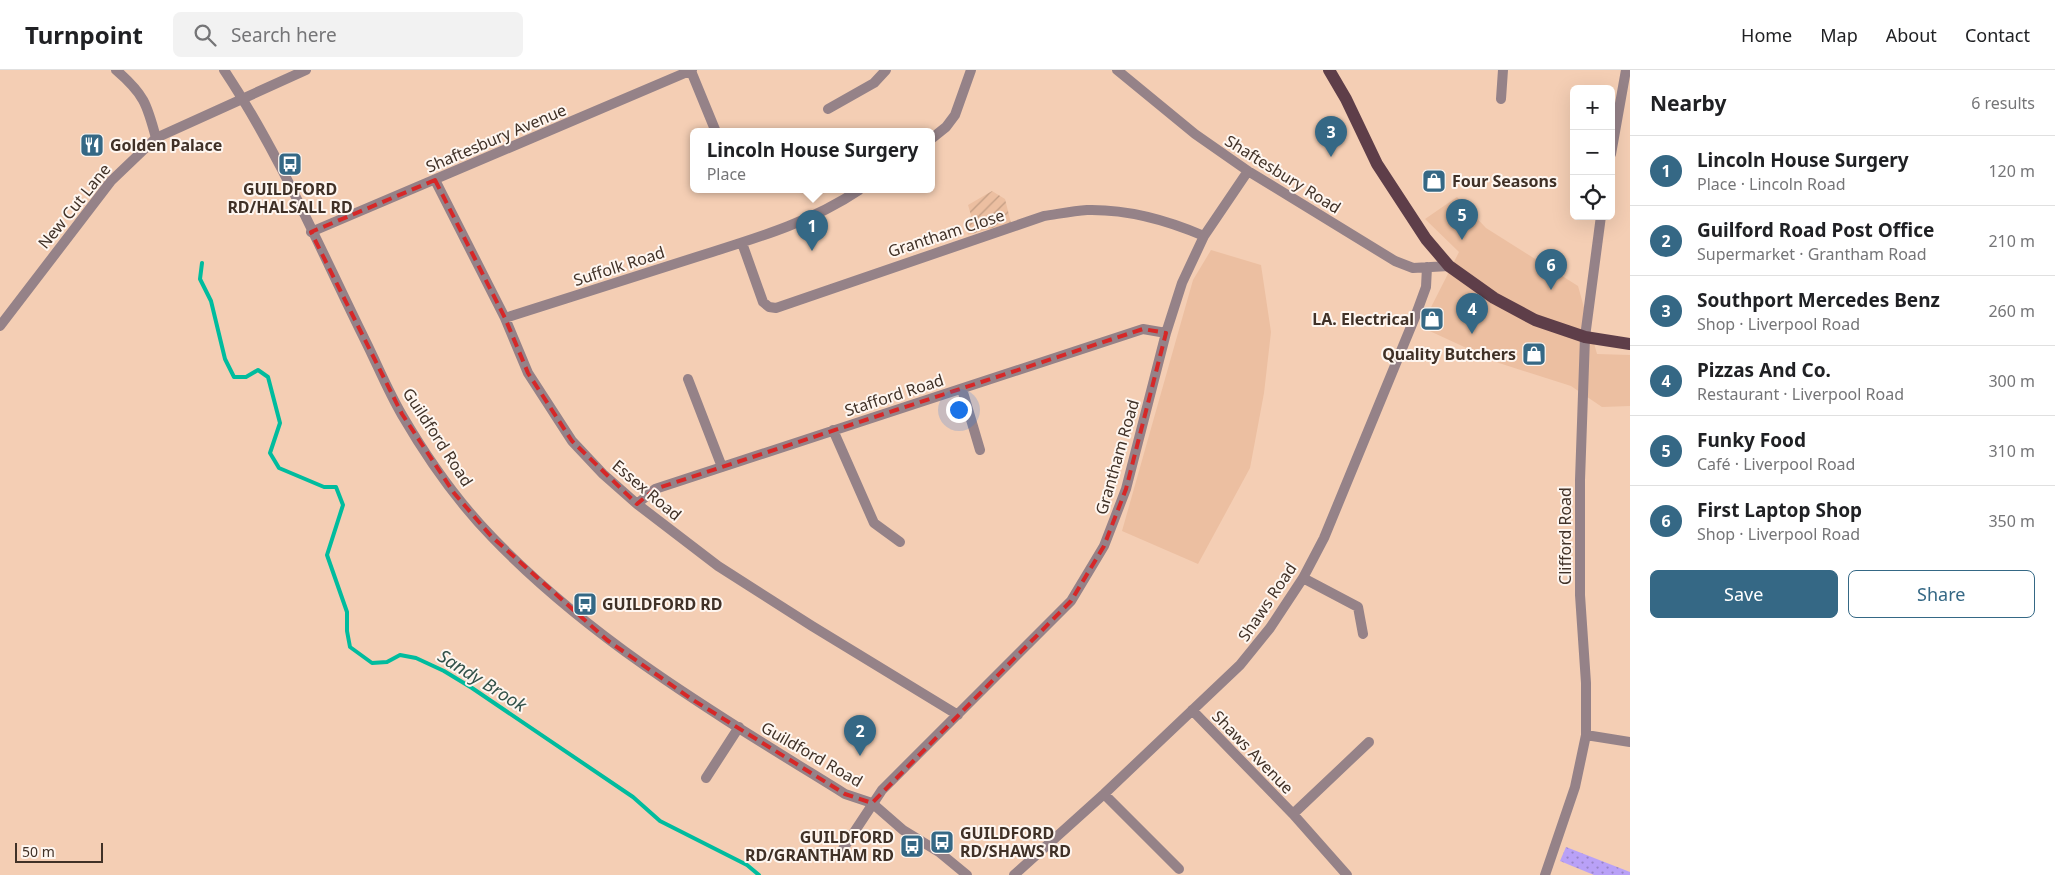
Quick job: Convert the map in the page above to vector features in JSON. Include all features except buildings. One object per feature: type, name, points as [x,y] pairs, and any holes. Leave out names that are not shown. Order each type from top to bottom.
[{"type":"main road","points":[[1328,70],[1346,99],[1377,164],[1426,240],[1449,266],[1494,298],[1535,320],[1585,337],[1630,344]]},
{"type":"street","points":[[116,70],[132,83],[142,96],[156,138]]},
{"type":"street","name":"Guildford Road","points":[[224,70],[262,132],[402,414],[454,493],[491,536],[531,576],[607,640],[693,700],[845,794],[872,803],[903,830],[939,852],[968,875]]},
{"type":"street","name":"New Cut Lane","points":[[0,326],[111,181],[156,138],[306,70]]},
{"type":"street","points":[[691,70],[714,128]]},
{"type":"street","name":"Shaftesbury Avenue","points":[[311,232],[691,70]]},
{"type":"street","points":[[828,108],[874,83],[886,70]]},
{"type":"street","points":[[935,135],[946,127],[955,115],[971,70]]},
{"type":"street","name":"Shaftesbury Road","points":[[1117,70],[1195,134],[1248,171],[1395,262],[1413,268],[1449,266]]},
{"type":"street","points":[[1501,99],[1503,70]]},
{"type":"street","points":[[1615,132],[1626,70]]},
{"type":"street","name":"Grantham Road","points":[[872,803],[882,790],[1071,601],[1104,546],[1126,488],[1166,333],[1182,283],[1204,236],[1248,171]]},
{"type":"street","name":"Essex Road","points":[[435,180],[505,318],[528,373],[572,441],[603,474],[637,504],[718,566],[958,715]]},
{"type":"street","name":"Suffolk Road","points":[[505,318],[742,243],[811,218],[854,193]]},
{"type":"street","name":"Grantham Close","points":[[742,243],[763,302],[769,307],[776,308],[1044,216],[1086,210],[1131,212],[1177,224],[1204,236]]},
{"type":"street","name":"Clifford Road","points":[[1546,875],[1575,787],[1586,736],[1586,683],[1580,595],[1580,480],[1585,337],[1600,220]]},
{"type":"street","name":"Shaws Road","points":[[1014,875],[1104,794],[1240,665],[1270,628],[1303,578],[1324,538],[1415,317],[1426,287],[1427,267]]},
{"type":"street","name":"Stafford Road","points":[[637,504],[655,489],[1143,329],[1166,333]]},
{"type":"street","points":[[688,379],[722,467]]},
{"type":"street","points":[[962,389],[980,450]]},
{"type":"street","points":[[833,430],[874,523],[900,542]]},
{"type":"street","points":[[1303,578],[1358,607],[1363,634]]},
{"type":"street","name":"Shaws Avenue","points":[[1192,710],[1293,814],[1347,875]]},
{"type":"street","name":"Guildford Road","points":[[706,778],[739,728]]},
{"type":"street","points":[[1586,736],[1630,742]]},
{"type":"street","name":"Shaws Avenue","points":[[1293,814],[1369,742]]},
{"type":"street","points":[[1104,794],[1179,868]]},
{"type":"street","name":"Guildford Road","points":[[839,855],[872,803]]},
{"type":"highlighted area","points":[[435,180],[505,318],[528,373],[572,441],[637,504],[655,489],[1143,329],[1166,333],[1126,489],[1104,546],[1071,601],[872,803],[845,794],[693,700],[607,640],[491,536],[454,493],[402,414],[311,232]]},
{"type":"shaded area","points":[[992,191],[1005,199],[1011,223],[968,235],[965,224],[973,222],[968,205]]},
{"type":"shaded area","points":[[1457,197],[1486,228],[1578,286],[1597,354],[1630,355],[1630,406],[1602,407],[1571,386],[1499,363],[1421,327],[1459,252],[1425,219]]},
{"type":"shaded area","points":[[1211,250],[1261,265],[1271,332],[1264,393],[1250,468],[1198,564],[1122,531],[1193,280]]},
{"type":"shaded area","points":[[1566,847],[1630,872],[1630,875],[1594,875],[1560,861]]},
{"type":"waterway","name":"Sandy Brook","points":[[202,263],[200,279],[211,301],[225,359],[234,377],[246,377],[258,370],[268,377],[280,423],[270,453],[279,468],[324,487],[336,487],[343,505],[327,555],[347,612],[347,631],[350,647],[372,663],[387,662],[400,655],[416,658],[444,671],[633,797],[660,821],[747,865],[759,875]]},
{"type":"place","name":"Golden Palace","points":[[92,145]]},
{"type":"place","name":"Southport Mercedes Benz","points":[[1331,157]]},
{"type":"place","name":"GUILDFORD RD/HALSALL RD","points":[[290,164]]},
{"type":"place","name":"Four Seasons","points":[[1434,181]]},
{"type":"place","name":"Funky Food","points":[[1462,240]]},
{"type":"place","name":"Lincoln House Surgery","points":[[812,251]]},
{"type":"place","name":"First Laptop Shop","points":[[1551,290]]},
{"type":"place","name":"LA. Electrical","points":[[1432,319]]},
{"type":"place","name":"Pizzas And Co.","points":[[1472,334]]},
{"type":"place","name":"Quality Butchers","points":[[1534,354]]},
{"type":"place","name":"GUILDFORD RD","points":[[585,604]]},
{"type":"place","name":"Guilford Road Post Office","points":[[860,756]]},
{"type":"place","name":"GUILDFORD RD/SHAWS RD","points":[[942,842]]},
{"type":"place","name":"GUILDFORD RD/GRANTHAM RD","points":[[912,846]]}]
